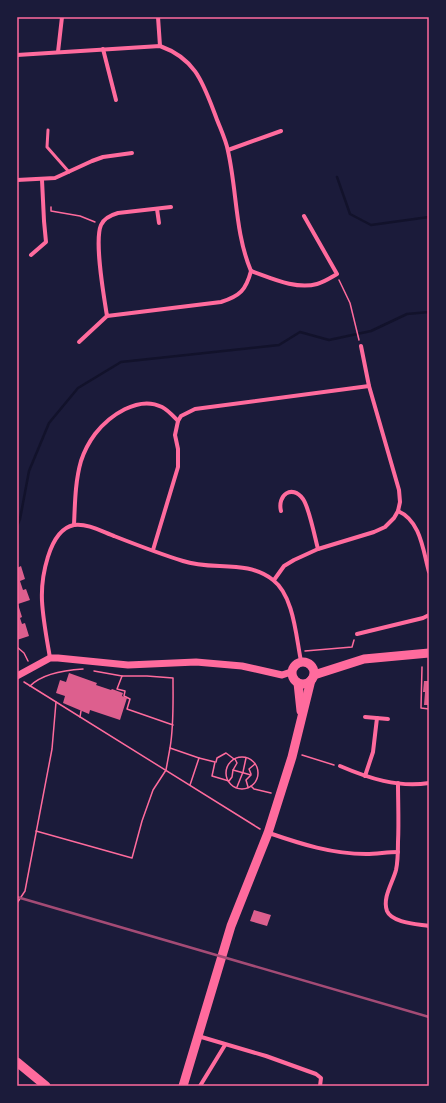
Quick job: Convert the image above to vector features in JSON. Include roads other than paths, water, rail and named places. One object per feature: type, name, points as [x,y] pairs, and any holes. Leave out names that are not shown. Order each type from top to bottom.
[{"type":"main road","points":[[183,1086],[232,926],[268,833],[294,752],[313,678],[314,669],[300,657],[293,667],[291,672],[292,678],[298,683],[307,684],[313,678],[364,659],[429,653]]},
{"type":"main road","points":[[298,683],[302,717]]},
{"type":"main road","points":[[17,1062],[46,1086]]},
{"type":"street","points":[[58,52],[62,17]]},
{"type":"street","points":[[158,17],[160,46]]},
{"type":"street","points":[[17,55],[160,46],[180,55],[190,64],[200,78],[228,150],[241,243],[251,271],[242,292],[232,299],[221,302],[107,316],[79,342]]},
{"type":"street","points":[[103,49],[116,100]]},
{"type":"street","points":[[228,150],[281,131]]},
{"type":"street","points":[[17,180],[42,180],[55,178],[103,157],[132,153]]},
{"type":"street","points":[[31,255],[46,242],[42,180]]},
{"type":"street","points":[[107,316],[98,241],[101,224],[110,216],[118,213],[171,207]]},
{"type":"street","points":[[158,209],[159,223]]},
{"type":"street","points":[[251,271],[292,284],[307,286],[317,284],[337,274],[304,216]]},
{"type":"street","points":[[274,580],[284,566],[294,560],[318,550],[385,527],[394,518],[398,511],[400,502],[399,490],[369,386],[361,346]]},
{"type":"street","points":[[153,550],[178,467],[178,449],[175,435],[180,416],[194,409],[369,386]]},
{"type":"street","points":[[74,526],[75,493],[81,461],[94,435],[102,426],[123,410],[137,405],[151,403],[161,406],[167,410],[178,421]]},
{"type":"street","points":[[280,511],[281,498],[285,493],[295,493],[302,498],[306,506],[318,550]]},
{"type":"street","points":[[398,511],[406,514],[418,531],[429,572]]},
{"type":"street","points":[[50,658],[42,601],[44,573],[47,560],[57,537],[65,529],[74,526],[94,528],[184,562],[202,565],[242,567],[262,573],[274,580],[283,591],[289,604],[300,657]]},
{"type":"street","points":[[357,634],[423,618],[429,614]]},
{"type":"street","points":[[17,676],[50,658],[128,665],[196,662],[242,666],[282,675],[291,672]]},
{"type":"street","points":[[365,717],[388,720]]},
{"type":"street","points":[[365,776],[373,752],[377,718]]},
{"type":"street","points":[[340,766],[365,776],[398,784],[429,783]]},
{"type":"street","points":[[398,784],[398,852],[396,870],[385,903],[387,912],[392,917],[401,921],[429,926]]},
{"type":"street","points":[[268,833],[305,846],[332,851],[366,854],[398,852]]},
{"type":"street","points":[[198,1036],[266,1056],[316,1074],[321,1078],[320,1086]]},
{"type":"street","points":[[200,1086],[225,1045]]},
{"type":"lane","points":[[48,130],[47,147],[69,172]]},
{"type":"waterway","points":[[337,177],[350,214],[371,225],[429,217]]},
{"type":"waterway","points":[[17,526],[20,519],[29,471],[49,423],[78,388],[121,362],[279,345],[300,332],[329,340],[371,331],[407,314],[429,312]]},
{"type":"railway","points":[[17,897],[429,1017]]}]
